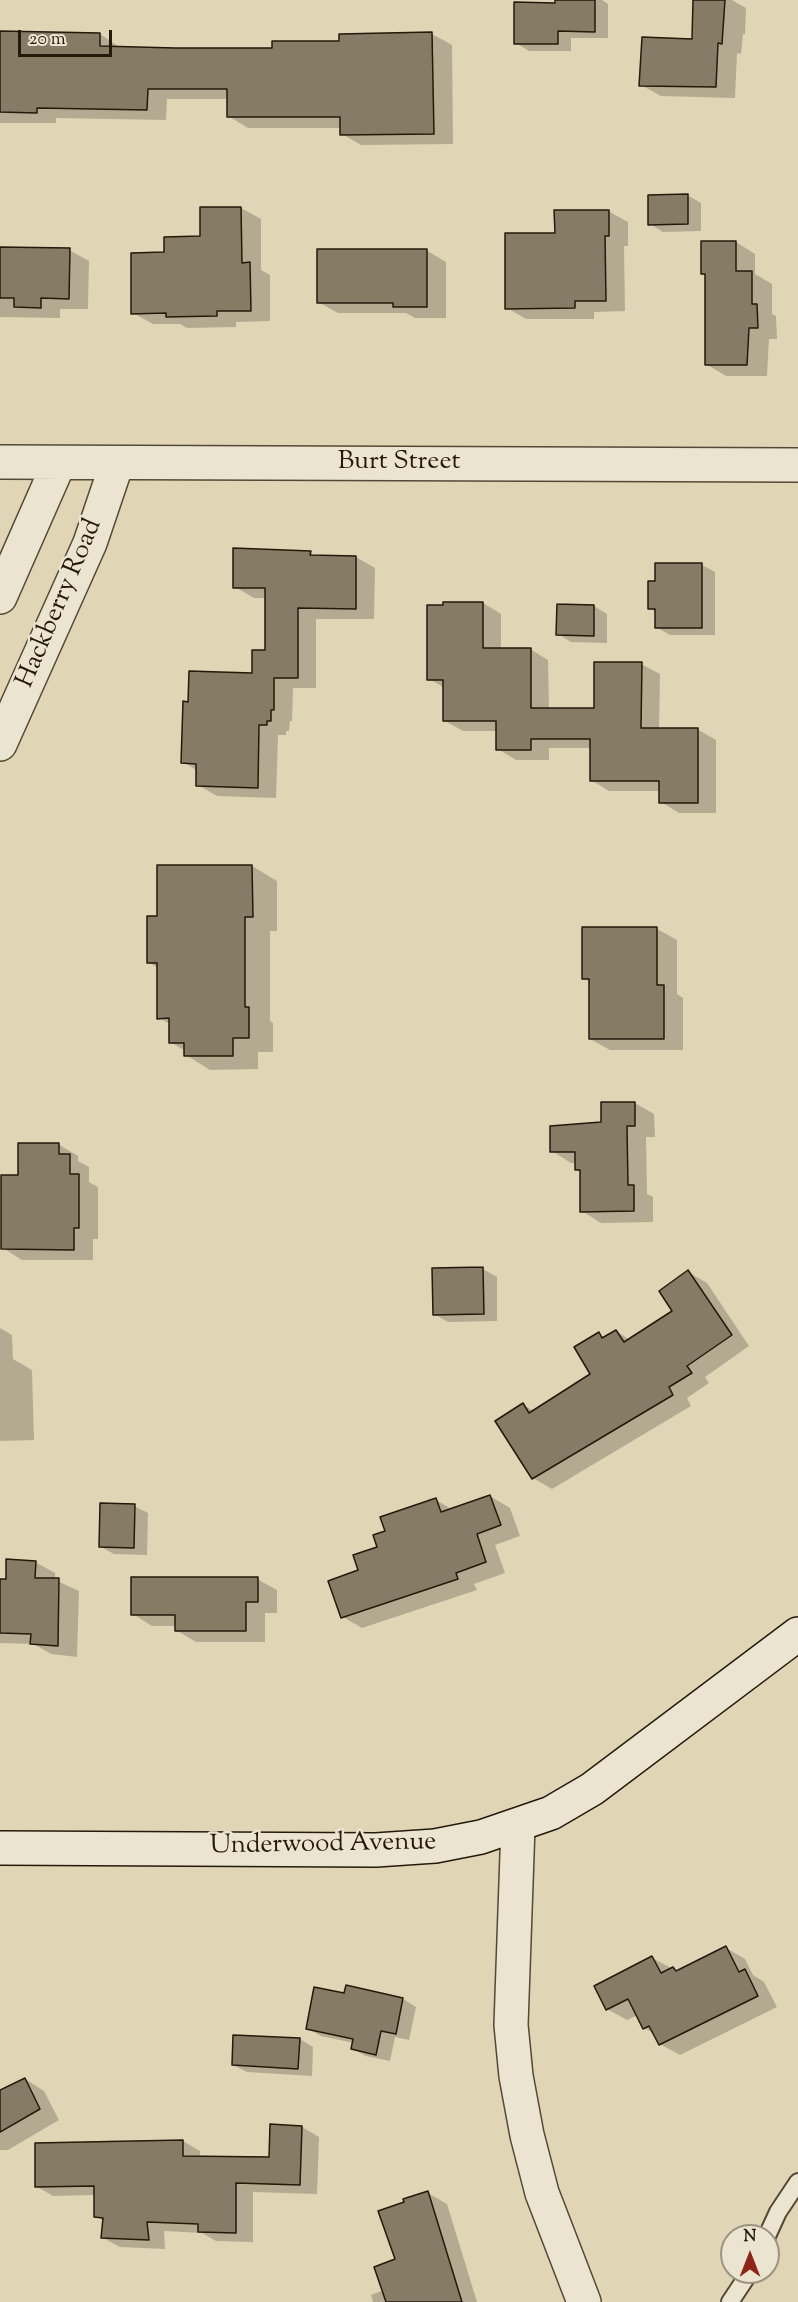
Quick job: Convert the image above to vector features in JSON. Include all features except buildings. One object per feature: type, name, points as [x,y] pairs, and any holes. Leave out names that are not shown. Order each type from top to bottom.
[{"type":"street","name":"Burt Street","points":[[0,462],[798,465]]},
{"type":"street","points":[[0,597],[58,463]]},
{"type":"street","name":"Hackberry Road","points":[[0,744],[90,543],[117,463]]},
{"type":"street","name":"Underwood Avenue","points":[[0,1848],[376,1850],[435,1846],[480,1837],[551,1813],[592,1789],[798,1634]]},
{"type":"street","points":[[518,1826],[511,2025],[516,2076],[527,2135],[542,2193],[584,2302]]},
{"type":"lane","points":[[772,2224],[798,2182]]},
{"type":"lane","points":[[730,2302],[742,2284]]}]
